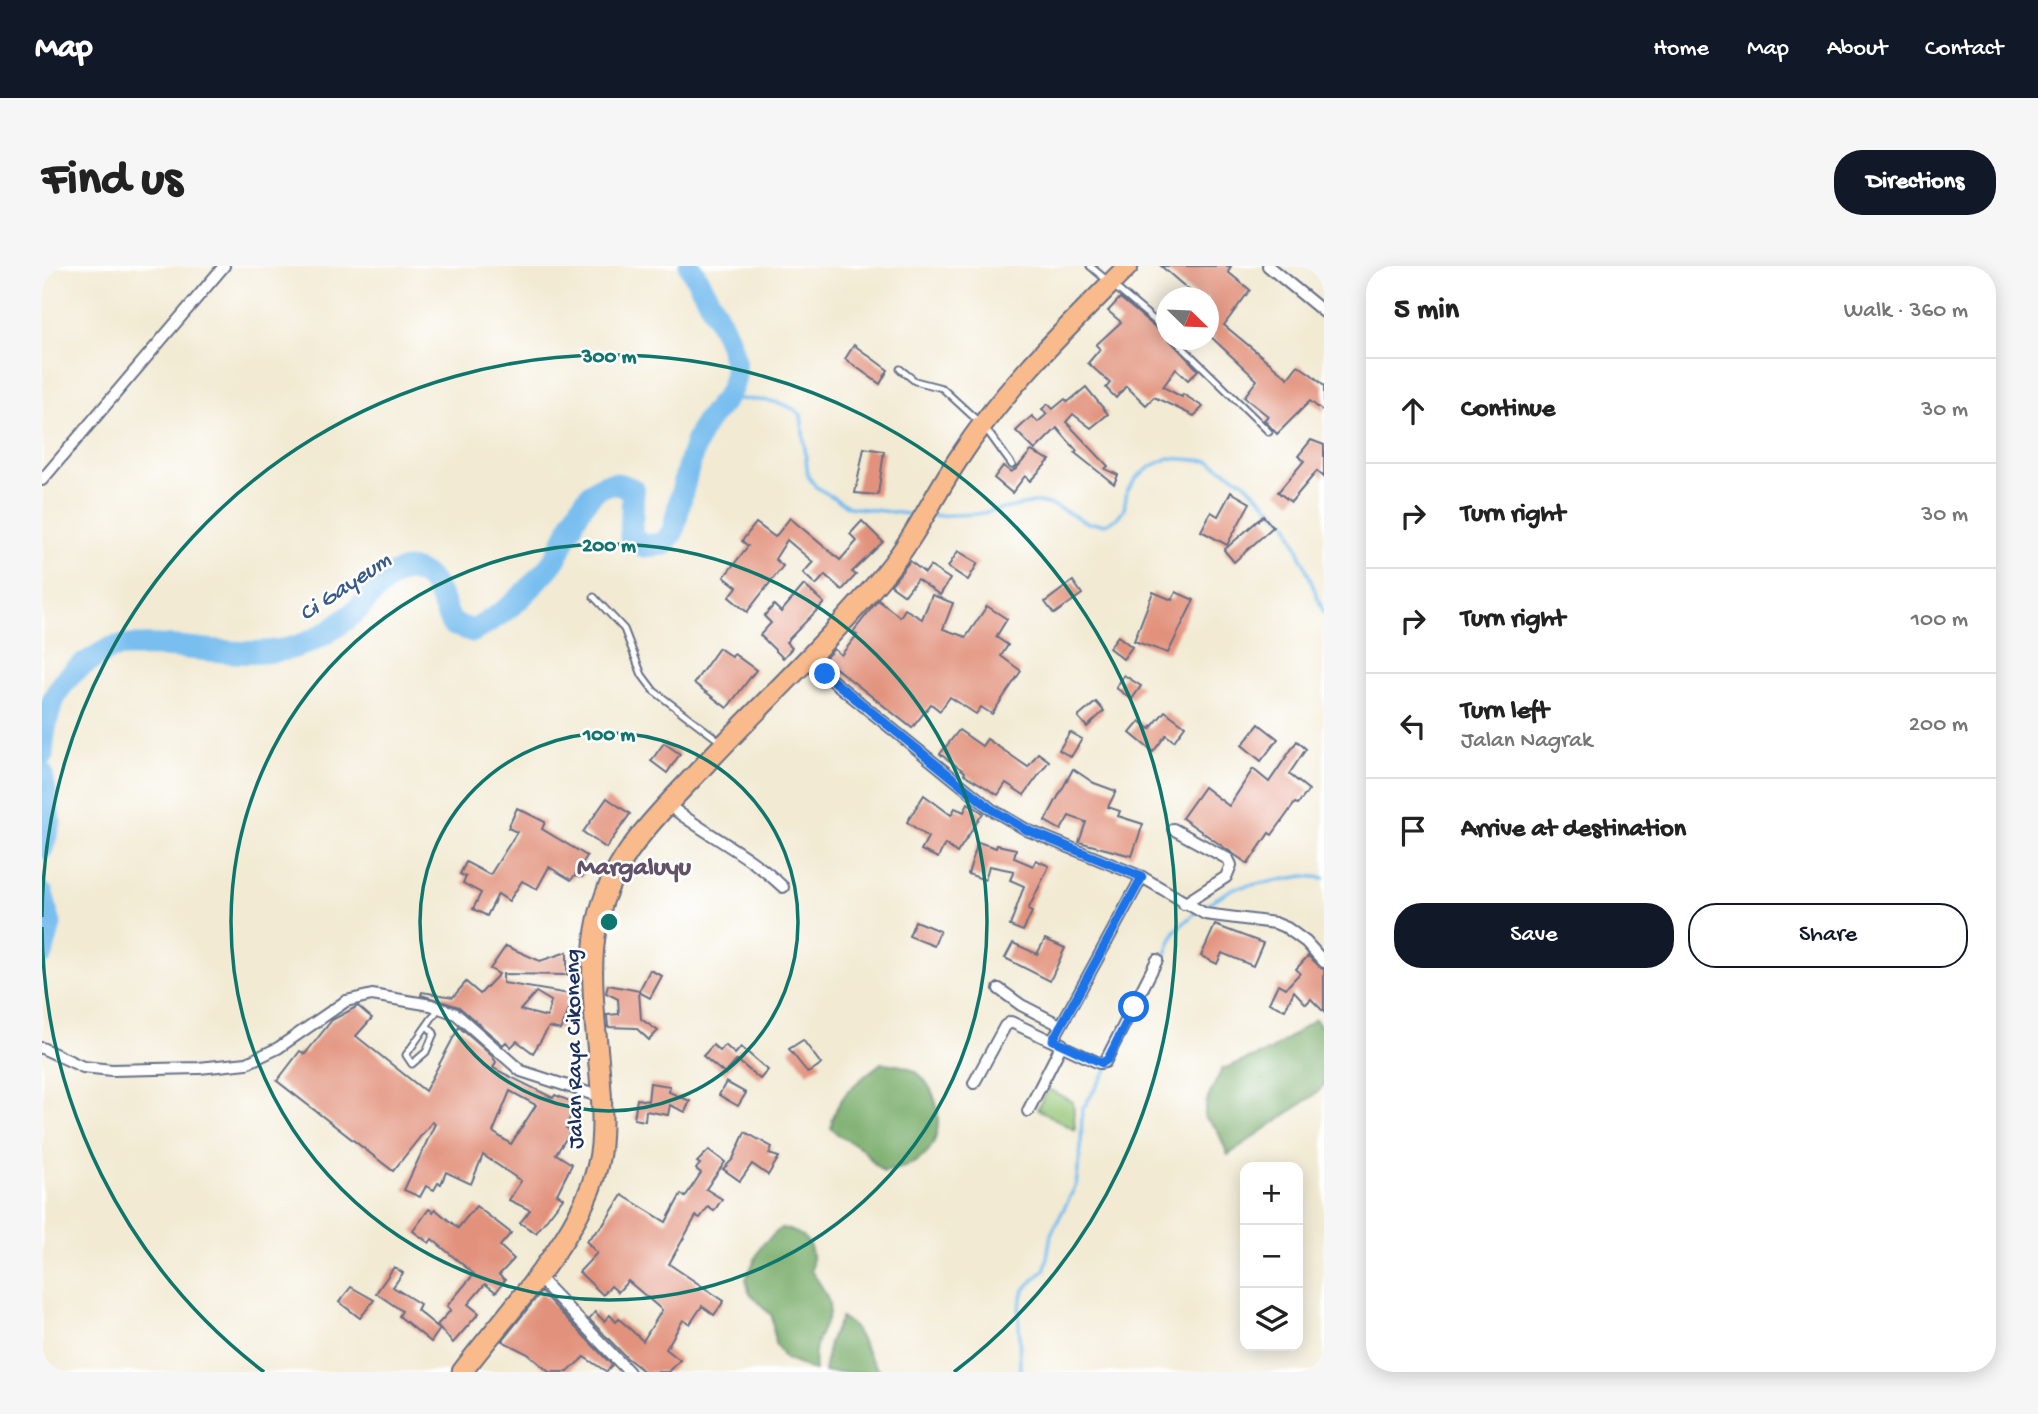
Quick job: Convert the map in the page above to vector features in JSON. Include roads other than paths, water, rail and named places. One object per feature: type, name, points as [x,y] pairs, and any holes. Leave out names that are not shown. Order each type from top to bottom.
[{"type":"highway","name":"Jalan Raya Cikoneng","points":[[461,1372],[536,1275],[574,1220],[592,1183],[601,1144],[594,970],[596,927],[605,895],[621,865],[667,804],[807,660],[887,572],[929,510],[958,459],[983,425],[1128,266]]},
{"type":"street","points":[[42,480],[224,266]]},
{"type":"street","points":[[1269,266],[1324,312]]},
{"type":"street","points":[[807,660],[991,809],[1027,830],[1142,877],[1205,914],[1275,923],[1297,935],[1324,962]]},
{"type":"street","points":[[667,804],[704,833],[764,869],[783,887]]},
{"type":"street","points":[[1172,830],[1228,859],[1231,865],[1226,877],[1184,904]]},
{"type":"street","points":[[1028,1111],[1058,1042],[1060,1025],[1142,877]]},
{"type":"street","points":[[974,1083],[1005,1026],[1015,1022],[1099,1063],[1105,1062],[1157,960]]},
{"type":"street","points":[[999,989],[1021,1006],[1060,1025]]},
{"type":"street","points":[[42,1048],[83,1067],[152,1070],[247,1063],[262,1057],[332,1009],[355,998],[372,995],[440,1008],[456,1014],[521,1071],[601,1097]]},
{"type":"street","points":[[1015,1022],[1021,1006]]},
{"type":"street","points":[[536,1275],[629,1372]]},
{"type":"lane","points":[[1090,266],[1156,321]]},
{"type":"lane","points":[[1185,350],[1269,432]]},
{"type":"lane","points":[[900,369],[915,381],[942,388],[983,425],[1012,465]]},
{"type":"lane","points":[[594,597],[624,629],[642,675],[654,691],[724,744]]},
{"type":"lane","points":[[426,1026],[434,1033],[432,1042],[412,1064],[406,1055],[426,1026],[440,1008]]},
{"type":"waterway","name":"Ci Gayeum","points":[[42,755],[45,727],[59,689],[77,669],[112,648],[157,646],[269,652],[296,647],[332,629],[356,611],[387,579],[409,570],[419,572],[432,583],[452,624],[473,631],[499,615],[530,588],[555,559],[583,505],[592,493],[604,486],[617,484],[633,490],[631,537],[644,546],[664,544],[673,531],[700,433],[726,398],[735,374],[735,362],[726,334],[690,266]]},
{"type":"waterway","points":[[727,399],[776,402],[801,415],[808,476],[816,487],[849,507],[916,515]]},
{"type":"waterway","points":[[930,516],[977,514],[1039,502],[1055,506],[1088,523],[1105,524],[1116,519],[1124,509],[1127,491],[1137,477],[1152,466],[1169,458],[1209,461],[1243,481],[1288,524],[1324,613]]},
{"type":"waterway","name":"Ci Gayeum","points":[[42,774],[50,823],[42,848]]},
{"type":"waterway","points":[[1202,907],[1234,888],[1304,876],[1324,878]]},
{"type":"waterway","name":"Ci Gayeum","points":[[42,894],[50,924],[42,954]]},
{"type":"waterway","points":[[1020,1372],[1019,1309],[1024,1290],[1045,1269],[1051,1234],[1076,1185],[1082,1110],[1113,1060],[1155,981],[1175,931],[1196,912]]},
{"type":"district","name":"Margaluyu","points":[[634,865]]}]
